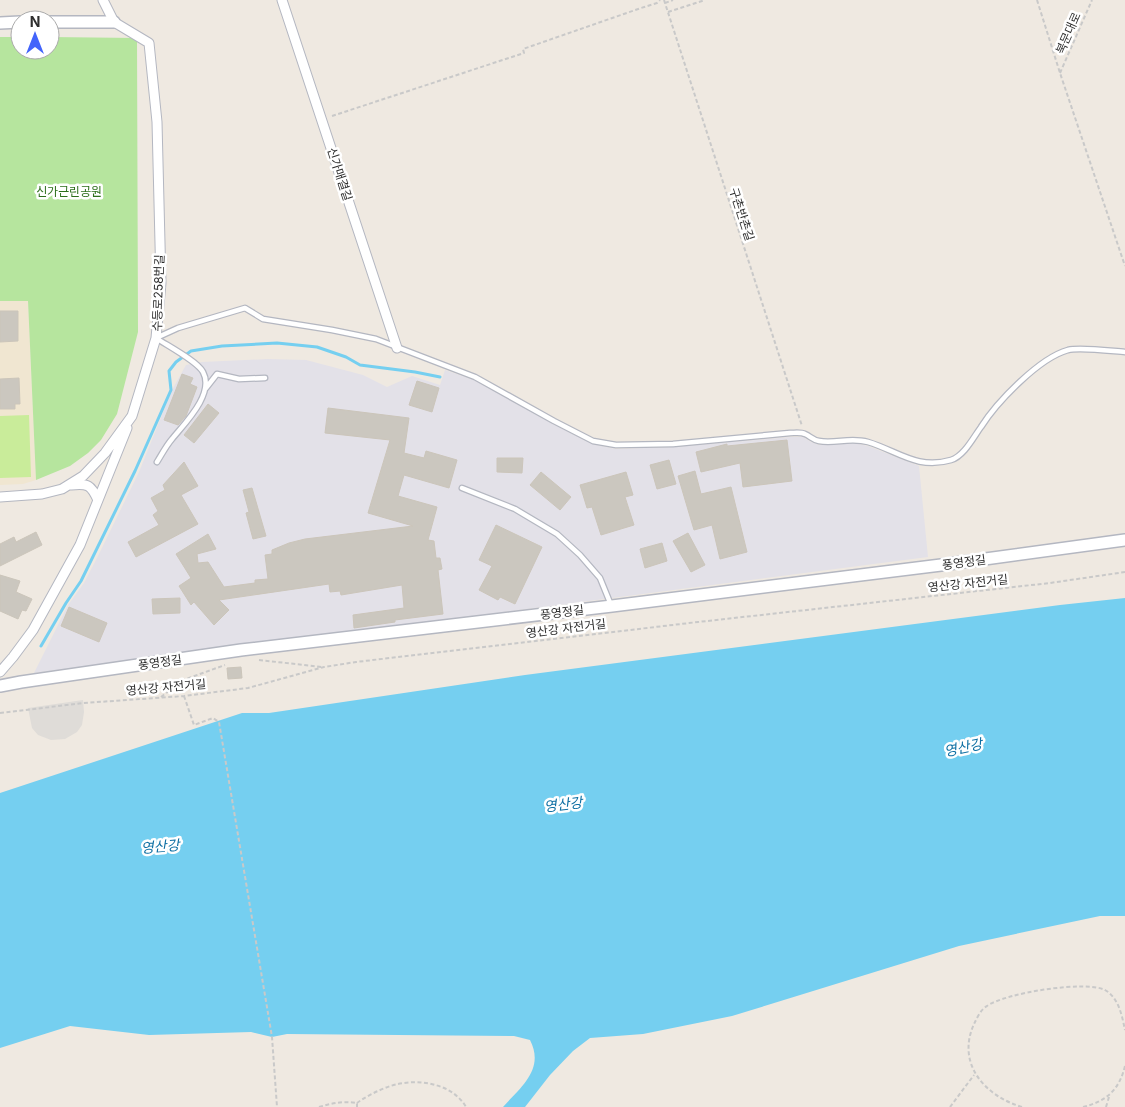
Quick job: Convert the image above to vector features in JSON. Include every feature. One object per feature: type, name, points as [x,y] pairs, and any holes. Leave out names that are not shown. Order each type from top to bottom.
[{"type":"street","points":[[60,22],[114,22],[103,0]]},
{"type":"street","name":"신가매결길","points":[[282,0],[397,348]]},
{"type":"street","name":"수등로258번길","points":[[0,497],[42,494],[62,490],[83,476],[104,453],[132,416],[156,338],[161,284],[157,122],[149,43],[114,22]]},
{"type":"street","points":[[0,672],[14,657],[38,622],[80,545],[132,416]]},
{"type":"street","points":[[68,486],[83,484],[92,488],[98,500]]},
{"type":"street","name":"풍영정길","points":[[0,686],[241,650],[612,606],[1125,540]]},
{"type":"lane","points":[[156,338],[178,328],[245,308],[263,319],[376,339],[475,377],[554,421],[601,442],[616,445],[673,444],[804,433],[820,441],[854,439],[919,463],[931,464],[953,459],[963,451],[986,418],[1015,387],[1043,363],[1070,350],[1125,352]]},
{"type":"lane","points":[[156,338],[191,361],[203,373],[206,388]]},
{"type":"lane","points":[[157,462],[171,440],[191,418],[206,388],[217,374],[239,379],[265,378]]},
{"type":"lane","points":[[462,488],[516,509],[558,534],[600,578],[612,606]]},
{"type":"path","points":[[322,119],[524,52],[523,49],[649,6],[660,0]]},
{"type":"path","points":[[664,1],[673,0]]},
{"type":"path","points":[[668,12],[704,0]]},
{"type":"path","points":[[1038,0],[1060,73],[1125,266]]},
{"type":"path","name":"북문대로","points":[[1060,73],[1092,0]]},
{"type":"path","name":"구촌반촌길","points":[[664,1],[804,433]]},
{"type":"path","name":"영산강 자전거길","points":[[0,713],[93,702],[184,696],[248,688],[324,667],[470,648],[1125,572]]},
{"type":"path","points":[[254,660],[324,667]]},
{"type":"path","points":[[161,697],[186,679],[230,663]]},
{"type":"path","points":[[184,696],[194,725],[213,718],[219,722],[272,1036],[277,1107]]},
{"type":"path","points":[[1022,1107],[1003,1100],[985,1087],[975,1074],[968,1041],[976,1020],[985,1006],[1005,998],[1031,992],[1092,986],[1106,990],[1113,997],[1119,1007],[1125,1030]]},
{"type":"path","points":[[1083,1107],[1102,1101],[1109,1096],[1120,1081],[1125,1066]]},
{"type":"path","points":[[950,1107],[975,1074]]},
{"type":"path","points":[[319,1107],[336,1102],[357,1102],[385,1088],[410,1083],[425,1083],[447,1089],[461,1099],[466,1107]]},
{"type":"path","points":[[1106,1107],[1109,1096]]},
{"type":"path","points":[[357,1102],[357,1107]]},
{"type":"shaded area","points":[[0,301],[28,301],[36,480],[23,484],[0,485]]},
{"type":"shaded area","points":[[268,359],[306,360],[363,375],[387,387],[412,376],[440,385],[445,370],[474,380],[592,444],[616,449],[673,447],[790,437],[803,437],[819,445],[854,443],[868,446],[919,466],[928,557],[34,673],[68,605],[84,583],[98,556],[139,472],[172,390],[186,365],[202,362]]},
{"type":"shaded area","points":[[83,700],[82,725],[77,732],[65,739],[51,740],[38,735],[32,728],[28,708]]},
{"type":"green space","name":"신가근린공원","points":[[0,37],[10,37],[10,60],[60,60],[60,37],[137,38],[138,332],[117,414],[101,440],[88,453],[70,466],[36,480],[28,301],[0,301]]},
{"type":"green space","points":[[29,415],[31,477],[0,478],[0,416]]},
{"type":"water","name":"영산강","points":[[1125,598],[1125,916],[1100,916],[959,946],[732,1016],[643,1034],[590,1038],[573,1051],[550,1075],[525,1107],[503,1107],[529,1077],[535,1060],[530,1040],[514,1036],[287,1034],[272,1037],[251,1032],[149,1035],[70,1026],[0,1048],[0,793],[242,713],[269,713],[525,675]]},
{"type":"building","points":[[0,311],[18,311],[18,341],[0,342]]},
{"type":"building","points":[[182,374],[193,378],[190,384],[197,387],[186,416],[178,425],[164,420]]},
{"type":"building","points":[[19,378],[20,404],[15,404],[15,409],[0,409],[0,379]]},
{"type":"building","points":[[417,381],[439,388],[432,412],[409,405]]},
{"type":"building","points":[[208,404],[219,413],[194,443],[184,435]]},
{"type":"building","points":[[328,408],[409,418],[404,453],[424,458],[426,451],[457,460],[449,488],[404,475],[398,496],[437,507],[428,540],[434,541],[436,558],[440,558],[442,569],[438,570],[443,614],[395,620],[395,622],[354,628],[353,615],[404,608],[402,585],[341,595],[340,591],[330,592],[329,584],[219,600],[229,610],[214,625],[194,602],[191,605],[179,586],[191,578],[176,554],[208,534],[216,549],[197,554],[198,563],[208,562],[224,587],[255,583],[255,580],[268,579],[265,555],[272,554],[272,550],[289,543],[305,539],[413,526],[368,513],[390,440],[325,433]]},
{"type":"building","points":[[787,440],[792,481],[743,487],[740,463],[701,472],[696,452],[727,444],[727,446]]},
{"type":"building","points":[[497,458],[523,458],[522,473],[497,472]]},
{"type":"building","points":[[669,460],[676,484],[657,489],[650,465]]},
{"type":"building","points":[[184,462],[198,486],[181,495],[198,524],[136,557],[128,542],[159,525],[153,515],[158,511],[151,498],[165,490],[163,485]]},
{"type":"building","points":[[695,471],[701,494],[731,487],[747,552],[720,559],[712,525],[694,530],[678,476]]},
{"type":"building","points":[[541,472],[571,497],[560,510],[530,485]]},
{"type":"building","points":[[626,472],[633,495],[625,497],[634,525],[601,535],[592,507],[587,508],[580,485]]},
{"type":"building","points":[[252,488],[266,536],[253,539],[246,513],[249,512],[243,490]]},
{"type":"building","points":[[496,525],[542,547],[515,604],[500,597],[498,600],[479,590],[492,566],[479,560]]},
{"type":"building","points":[[36,532],[42,545],[0,566],[0,544],[14,537],[16,542]]},
{"type":"building","points":[[688,533],[705,565],[691,572],[673,541]]},
{"type":"building","points":[[662,543],[667,561],[645,568],[640,549]]},
{"type":"building","points":[[0,575],[20,581],[16,592],[32,599],[26,611],[22,610],[18,619],[0,611]]},
{"type":"building","points":[[180,598],[180,613],[153,614],[152,599]]},
{"type":"building","points":[[69,607],[107,623],[99,642],[61,626]]},
{"type":"building","points":[[241,667],[242,678],[228,679],[227,668]]},
{"type":"waterway","points":[[41,646],[81,581],[135,471],[171,390],[169,371],[176,362],[191,351],[222,346],[277,343],[317,347],[346,357],[360,365],[440,377]]}]
